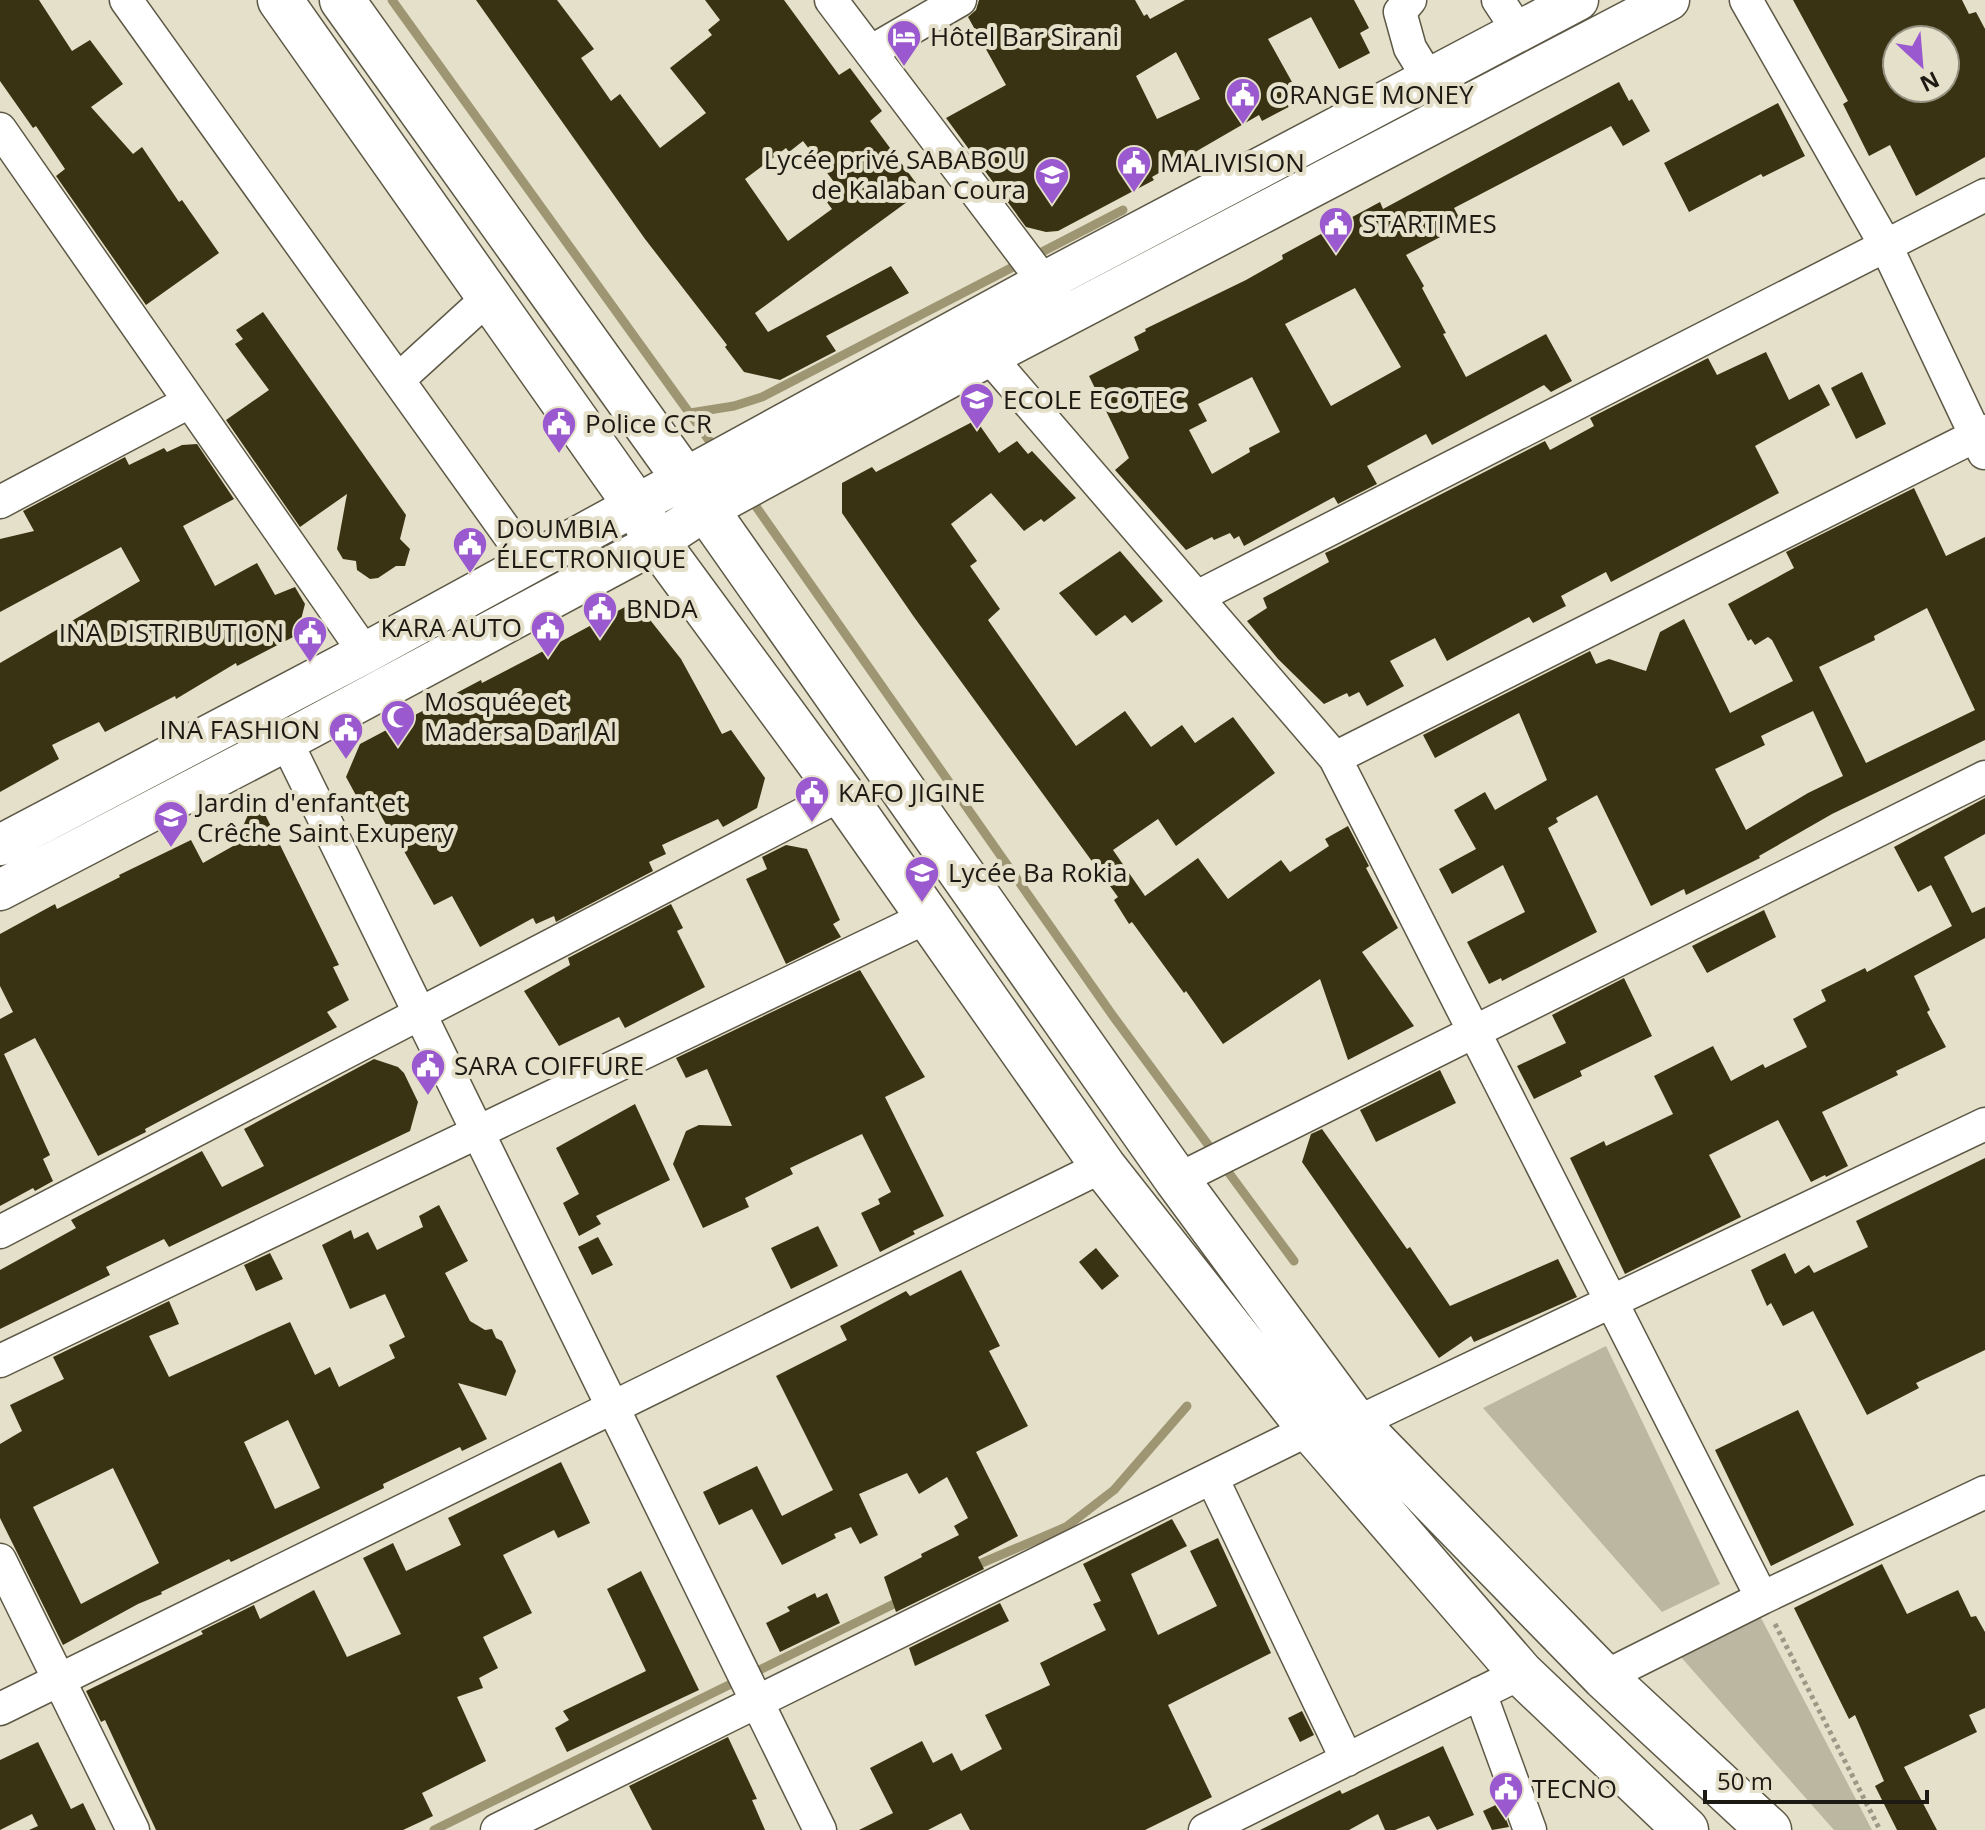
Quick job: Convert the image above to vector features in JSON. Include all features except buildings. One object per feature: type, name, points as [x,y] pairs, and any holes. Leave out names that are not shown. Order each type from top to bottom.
[{"type":"highway","points":[[280,0],[635,504],[657,542],[842,794],[1103,1166],[1310,1429],[1521,1673],[1686,1830]]},
{"type":"highway","points":[[342,0],[695,494],[1177,1180],[1356,1423],[1604,1677],[1769,1830]]},
{"type":"main road","points":[[0,890],[657,542],[695,494],[963,326],[1429,79],[1508,16],[1578,0]]},
{"type":"main road","points":[[0,845],[365,653],[635,504],[695,494],[989,356],[1669,0]]},
{"type":"street","points":[[126,0],[529,563]]},
{"type":"street","points":[[831,0],[1068,315]]},
{"type":"street","points":[[872,51],[960,0]]},
{"type":"street","points":[[1410,0],[1400,12],[1410,48],[1429,79]]},
{"type":"street","points":[[1578,0],[1598,36]]},
{"type":"street","points":[[1335,758],[1982,441],[1886,246],[1746,0]]},
{"type":"street","points":[[0,129],[365,653]]},
{"type":"street","points":[[1197,597],[1985,195]]},
{"type":"street","points":[[398,380],[489,297]]},
{"type":"street","points":[[963,326],[1335,758],[1762,1598]]},
{"type":"street","points":[[2,497],[189,402]]},
{"type":"street","points":[[286,741],[820,1830]]},
{"type":"street","points":[[1177,1180],[1985,777]]},
{"type":"street","points":[[0,1232],[842,794]]},
{"type":"street","points":[[0,1361],[927,917]]},
{"type":"street","points":[[497,1830],[1310,1429],[1356,1423],[1985,1124]]},
{"type":"street","points":[[0,1709],[1103,1166]]},
{"type":"street","points":[[1212,1478],[1347,1760]]},
{"type":"street","points":[[1604,1677],[1985,1492]]},
{"type":"street","points":[[0,1560],[133,1830]]},
{"type":"street","points":[[1205,1830],[1521,1673]]},
{"type":"street","points":[[1480,1693],[1530,1830]]},
{"type":"path","points":[[1762,1598],[1880,1830]]},
{"type":"shaded area","points":[[1606,1346],[1720,1584],[1662,1612],[1483,1408]]},
{"type":"shaded area","points":[[1760,1616],[1872,1830],[1834,1830],[1680,1656]]},
{"type":"waterway","points":[[392,0],[716,450]]},
{"type":"waterway","points":[[690,413],[734,406],[762,397],[1123,210]]},
{"type":"waterway","points":[[750,498],[1113,1016],[1294,1261]]},
{"type":"waterway","points":[[970,1568],[1066,1527],[1114,1490],[1187,1406]]},
{"type":"waterway","points":[[434,1830],[902,1600]]},
{"type":"place","name":"Hôtel Bar Sirani","points":[[904,68]]},
{"type":"place","name":"ORANGE MONEY","points":[[1243,126]]},
{"type":"place","name":"MALIVISION","points":[[1134,194]]},
{"type":"place","name":"Lycée privé SABABOU de Kalaban Coura","points":[[1052,206]]},
{"type":"place","name":"STARTIMES","points":[[1336,255]]},
{"type":"place","name":"ECOLE ECOTEC","points":[[977,431]]},
{"type":"place","name":"Police CCR","points":[[559,455]]},
{"type":"place","name":"DOUMBIA ÉLECTRONIQUE","points":[[470,575]]},
{"type":"place","name":"BNDA","points":[[600,640]]},
{"type":"place","name":"KARA AUTO","points":[[548,659]]},
{"type":"place","name":"INA DISTRIBUTION","points":[[310,664]]},
{"type":"place","name":"Mosquée et Madersa Darl Al","points":[[398,748]]},
{"type":"place","name":"INA FASHION","points":[[346,761]]},
{"type":"place","name":"KAFO JIGINE","points":[[812,824]]},
{"type":"place","name":"Jardin d'enfant et Crêche Saint Exupery","points":[[171,849]]},
{"type":"place","name":"Lycée Ba Rokia","points":[[922,904]]},
{"type":"place","name":"SARA COIFFURE","points":[[428,1097]]},
{"type":"place","name":"TECNO","points":[[1506,1820]]}]
